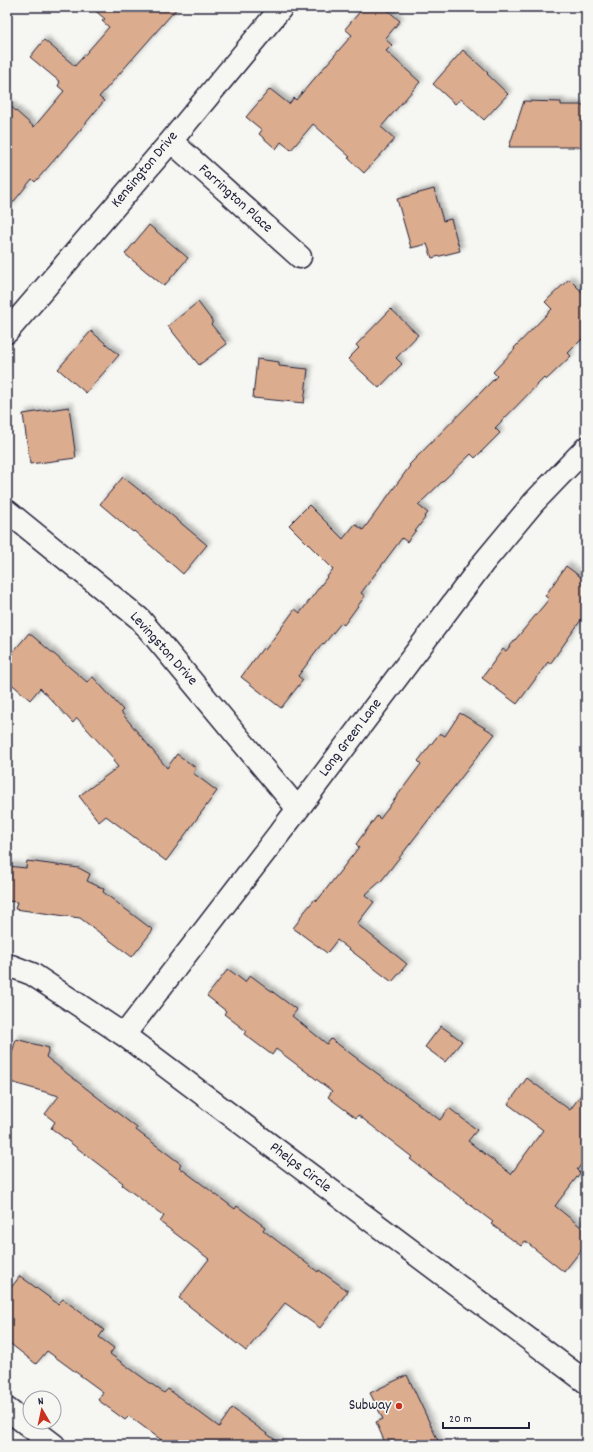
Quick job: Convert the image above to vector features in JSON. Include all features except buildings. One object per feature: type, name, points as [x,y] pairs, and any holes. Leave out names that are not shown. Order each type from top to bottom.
[{"type":"street","name":"Kensington Drive","points":[[7,332],[171,141],[282,7]]},
{"type":"street","name":"Farrington Place","points":[[171,141],[300,257]]},
{"type":"street","name":"Long Green Lane","points":[[124,1036],[298,809],[484,562],[534,502],[586,448]]},
{"type":"street","name":"Levingston Drive","points":[[7,511],[140,619],[298,809]]},
{"type":"street","name":"Phelps Circle","points":[[7,966],[32,974],[124,1036],[586,1382]]},
{"type":"street","points":[[7,1409],[54,1445]]},
{"type":"place","name":"Subway","points":[[399,1406]]}]
